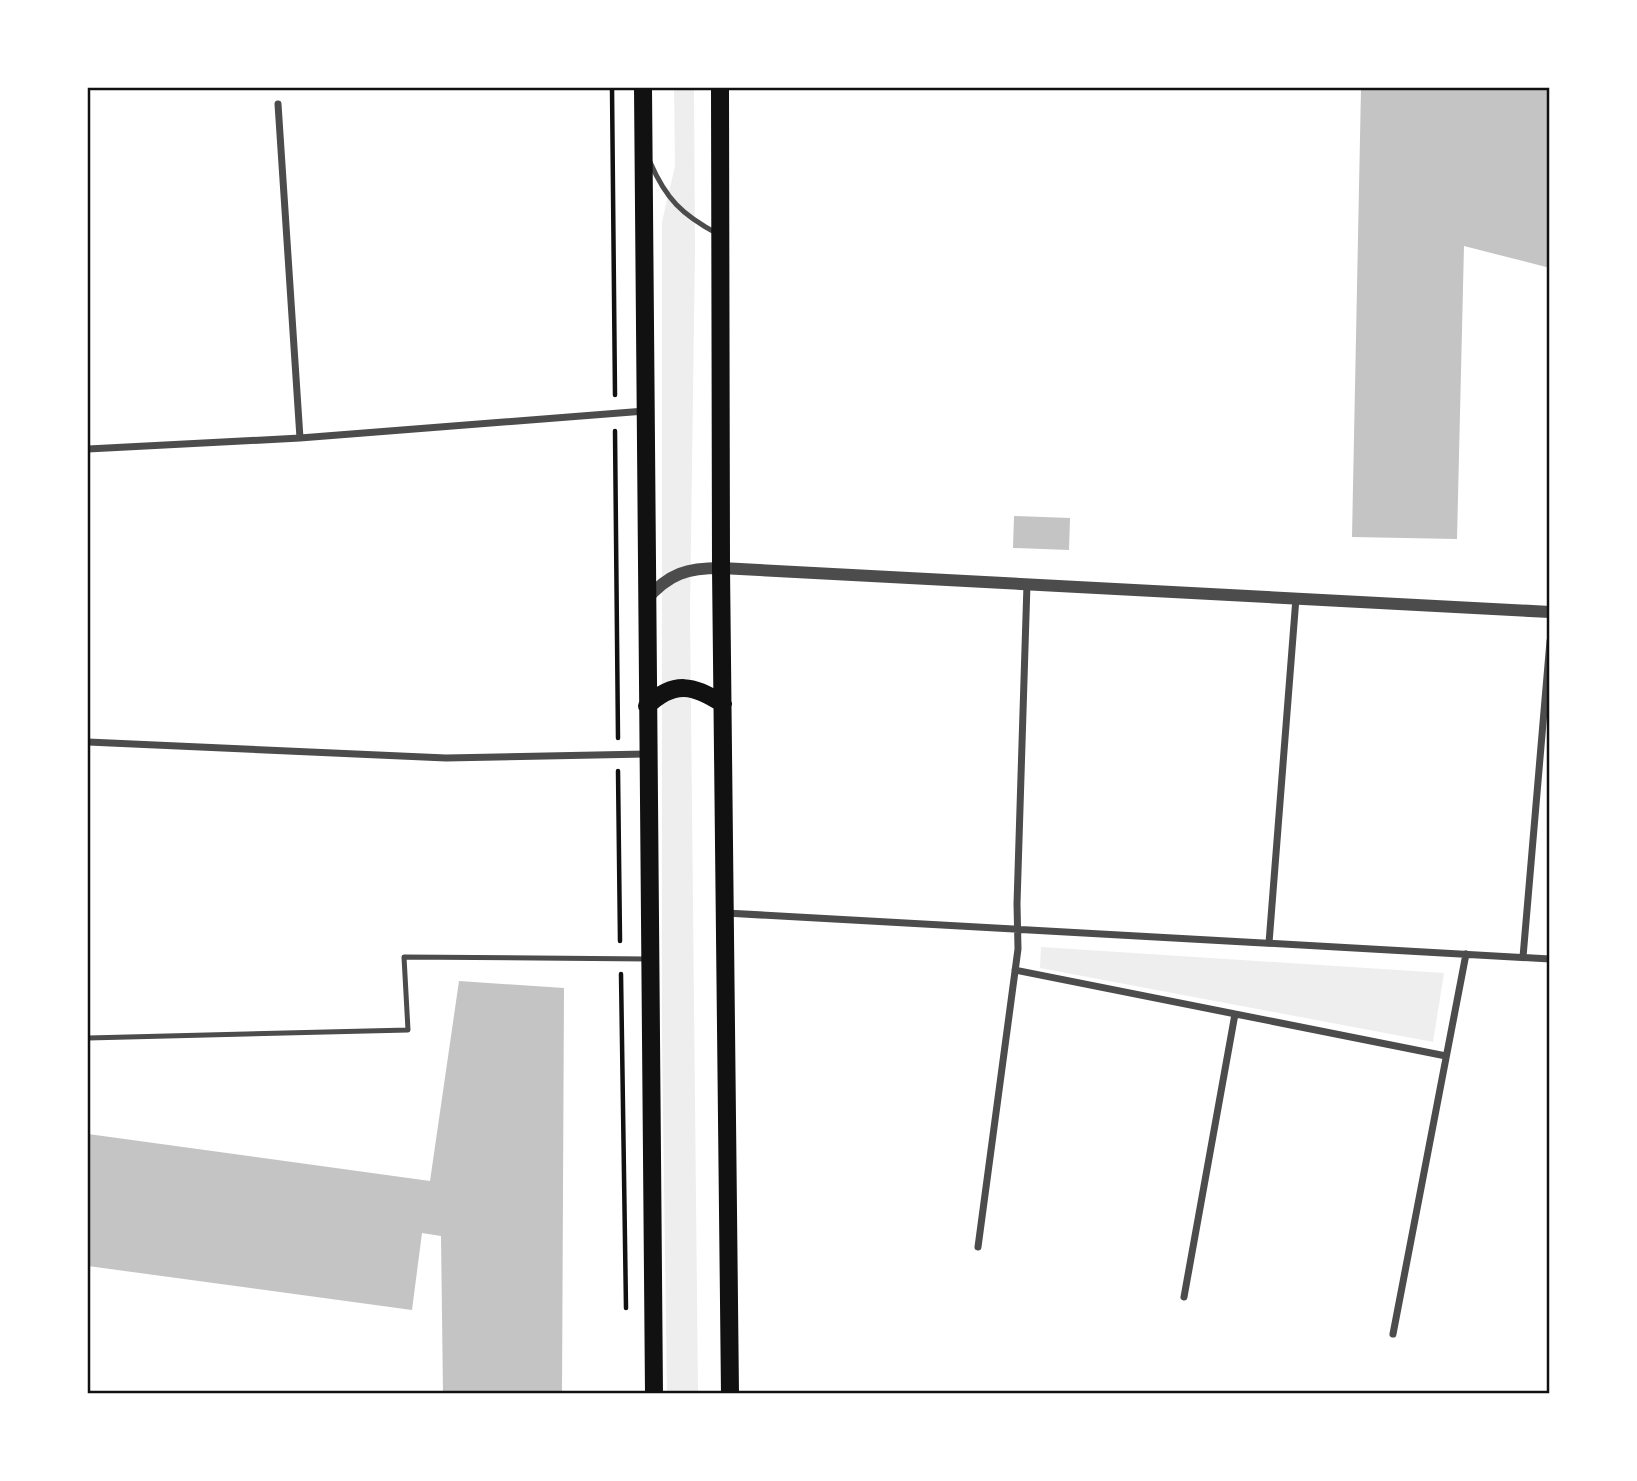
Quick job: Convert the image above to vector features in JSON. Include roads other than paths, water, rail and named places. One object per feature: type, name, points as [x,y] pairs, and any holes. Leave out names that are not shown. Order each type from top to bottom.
[{"type":"main road","points":[[643,88],[654,1394]]},
{"type":"main road","points":[[720,88],[721,568],[730,1394]]},
{"type":"main road","points":[[647,706],[668,690],[682,688],[694,688],[707,693],[723,704]]},
{"type":"street","points":[[278,104],[300,438]]},
{"type":"street","points":[[88,449],[300,438],[645,411]]},
{"type":"street","points":[[646,600],[655,590],[677,575],[690,570],[721,568],[1549,612]]},
{"type":"street","points":[[978,1247],[1018,949],[1017,890],[1027,584]]},
{"type":"street","points":[[1269,943],[1296,598]]},
{"type":"street","points":[[1522,957],[1549,640]]},
{"type":"street","points":[[88,742],[446,758],[648,754]]},
{"type":"street","points":[[725,913],[1549,959]]},
{"type":"street","points":[[1393,1334],[1466,954]]},
{"type":"street","points":[[1015,970],[1446,1056]]},
{"type":"street","points":[[1184,1297],[1235,1014]]},
{"type":"lane","points":[[643,142],[658,180],[670,198],[698,223],[721,235]]},
{"type":"lane","points":[[88,1038],[408,1030],[404,957],[650,959]]}]
